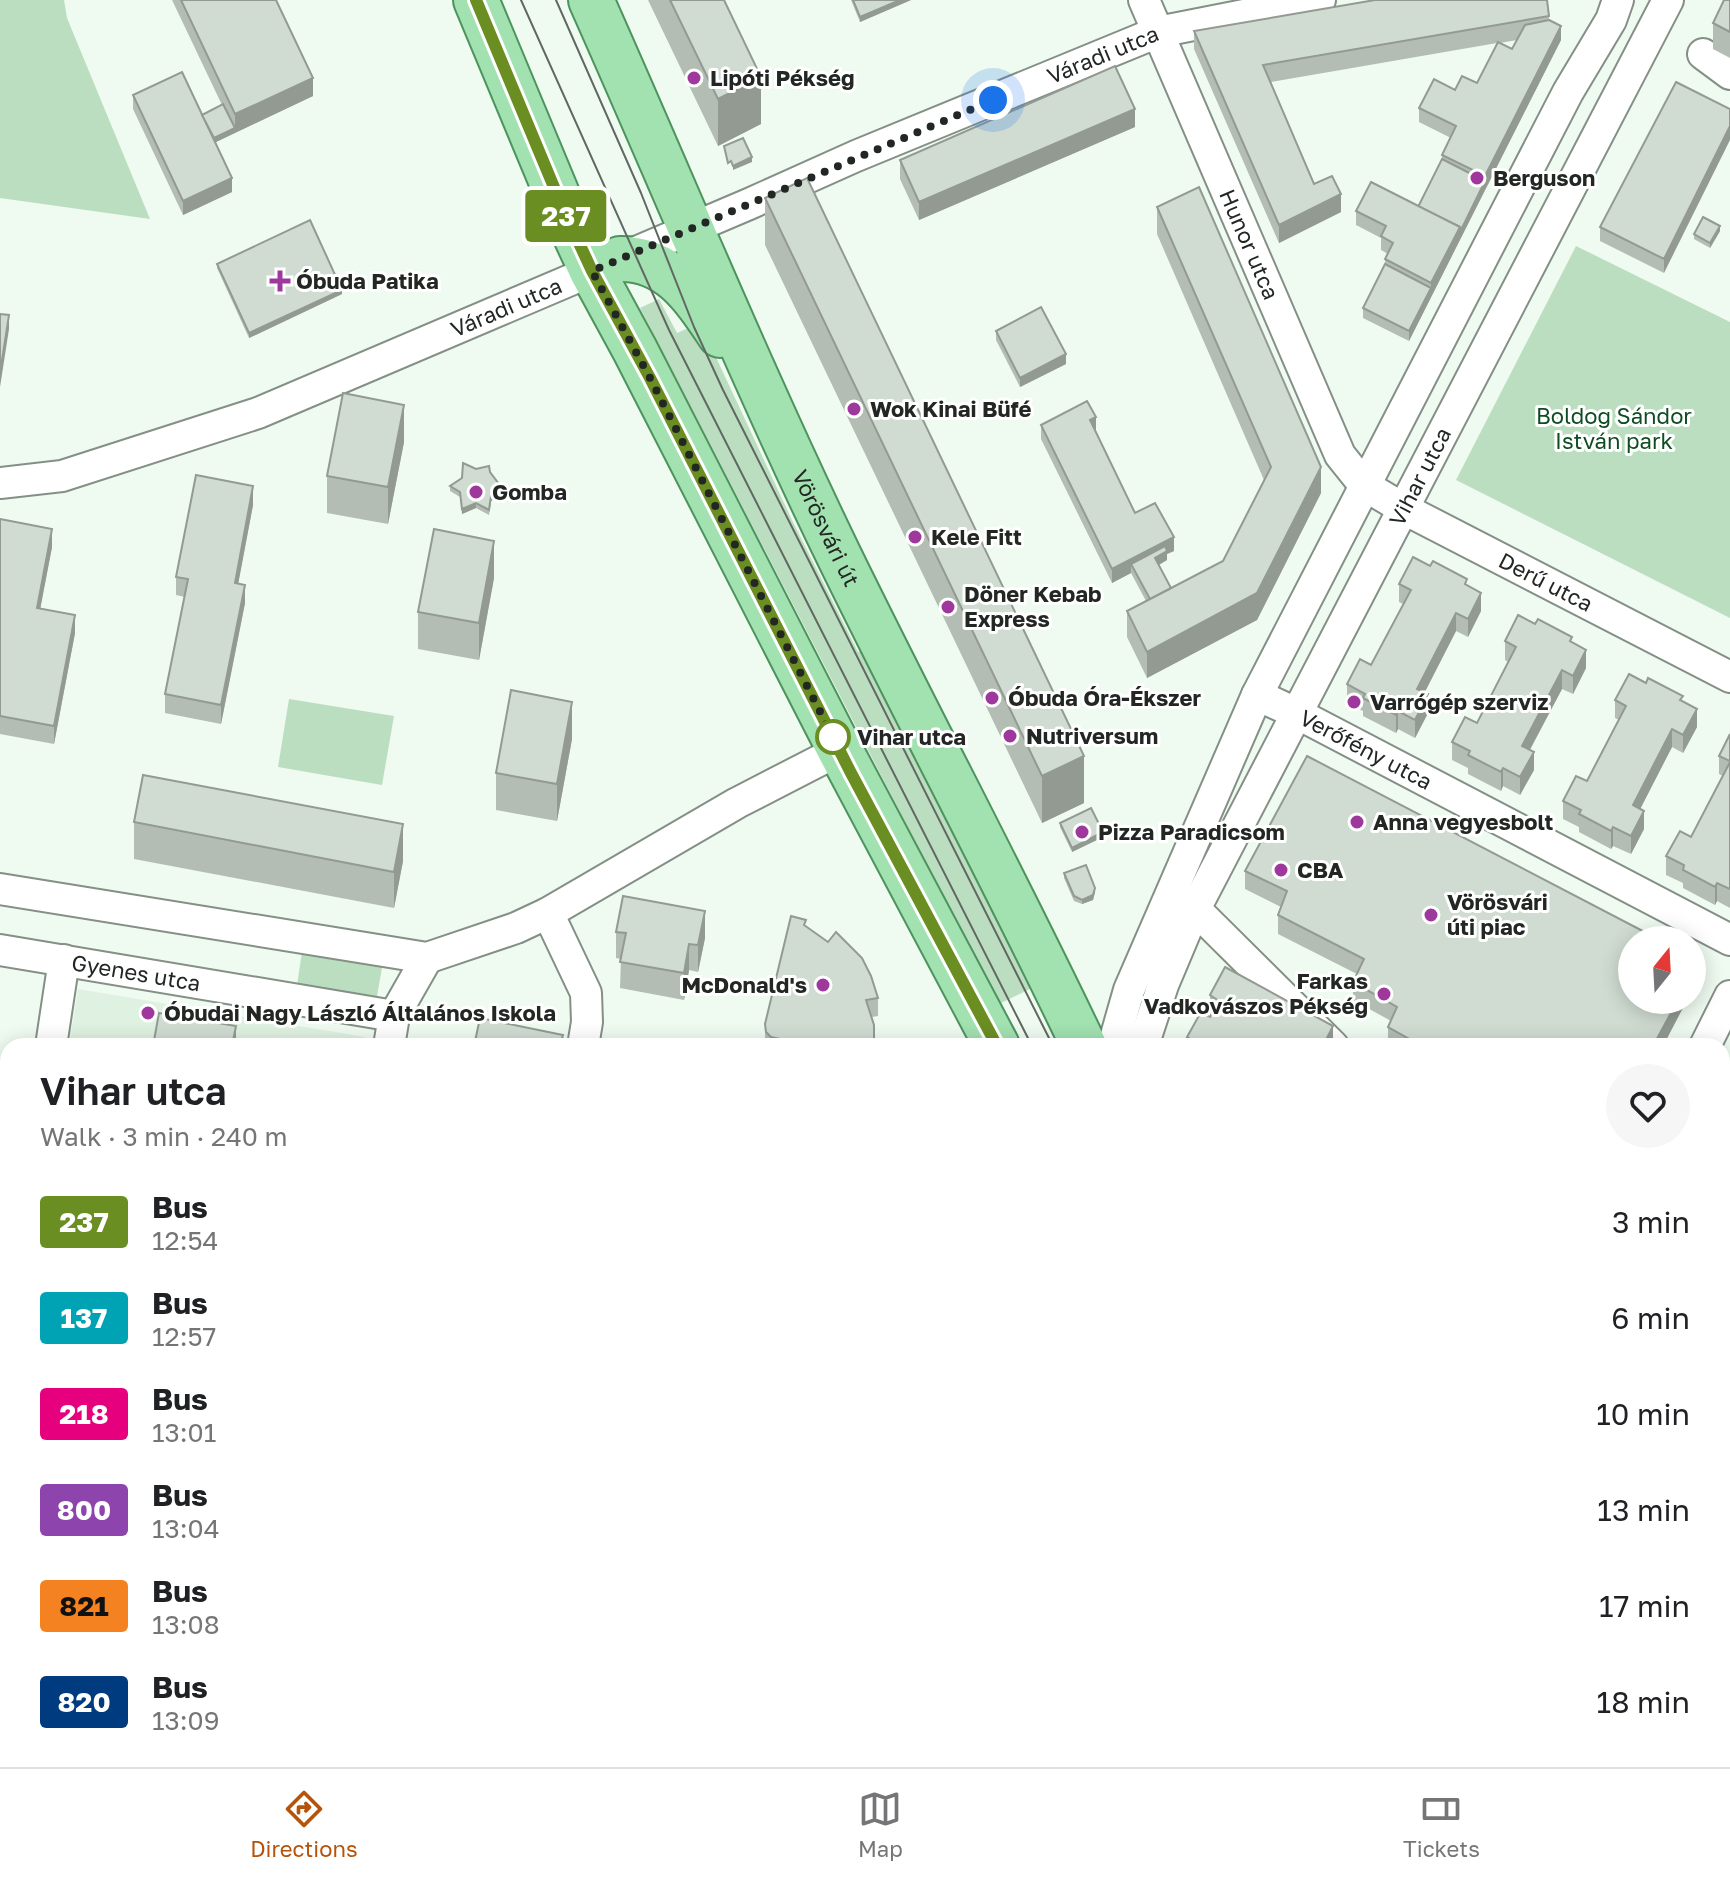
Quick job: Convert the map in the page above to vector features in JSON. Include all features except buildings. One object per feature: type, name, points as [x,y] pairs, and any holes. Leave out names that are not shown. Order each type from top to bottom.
[{"type":"main road","points":[[476,0],[570,227],[606,265],[650,378],[840,750],[993,1038]]},
{"type":"main road","name":"Vörösvári út","points":[[591,0],[769,406],[840,558],[1080,1038]]},
{"type":"main road","points":[[606,265],[651,264],[683,286],[699,303],[769,406]]},
{"type":"street","name":"Hunor utca","points":[[1144,0],[1340,455],[1364,485]]},
{"type":"street","name":"Váradi utca","points":[[0,483],[62,476],[258,413],[856,156],[1158,32],[1320,0]]},
{"type":"street","points":[[1115,1038],[1129,990],[1257,695],[1568,92],[1611,20],[1618,0]]},
{"type":"street","name":"Vihar utca","points":[[1146,1038],[1163,985],[1195,909],[1668,0]]},
{"type":"street","points":[[1703,54],[1730,74]]},
{"type":"street","name":"Derű utca","points":[[1364,485],[1404,509],[1730,677]]},
{"type":"street","name":"Verőfény utca","points":[[1257,695],[1730,940]]},
{"type":"street","points":[[0,889],[427,958],[516,928],[548,913],[737,803],[840,750]]},
{"type":"street","points":[[1195,909],[1325,1038]]},
{"type":"street","points":[[548,913],[586,993],[584,1038]]},
{"type":"street","name":"Gyenes utca","points":[[0,950],[394,1016]]},
{"type":"street","points":[[390,1038],[394,1016],[427,958]]},
{"type":"street","points":[[52,1038],[64,960]]},
{"type":"street","points":[[1709,1038],[1730,996]]},
{"type":"shaded area","name":"Óbudai Nagy László Általános Iskola","points":[[78,989],[365,1037],[365,1038],[70,1038]]},
{"type":"green space","points":[[0,0],[64,0],[67,18],[150,219],[0,198]]},
{"type":"green space","name":"Boldog Sándor István park","points":[[1576,246],[1730,322],[1730,618],[1456,480]]},
{"type":"green space","points":[[659,299],[677,333],[700,323],[858,652],[864,650],[1034,987],[999,1004],[640,308]]},
{"type":"green space","points":[[289,699],[394,716],[382,785],[278,767]]},
{"type":"green space","points":[[304,938],[385,951],[374,1013],[295,999]]},
{"type":"tram line","points":[[521,0],[669,330],[1028,1038]]},
{"type":"tram line","points":[[556,0],[723,390],[1049,1038]]},
{"type":"bus line","name":"237","points":[[476,0],[570,227],[851,773],[993,1038]]},
{"type":"place","name":"Lipóti Pékség","points":[[694,78]]},
{"type":"place","name":"Berguson","points":[[1477,178]]},
{"type":"place","name":"Óbuda Patika","points":[[280,281]]},
{"type":"place","name":"Wok Kinai Büfé","points":[[854,409]]},
{"type":"place","name":"Gomba","points":[[476,492]]},
{"type":"place","name":"Kele Fitt","points":[[915,537]]},
{"type":"place","name":"Döner Kebab Express","points":[[948,607]]},
{"type":"place","name":"Óbuda Óra-Ékszer","points":[[992,698]]},
{"type":"place","name":"Varrógép szerviz","points":[[1354,702]]},
{"type":"place","name":"Nutriversum","points":[[1010,736]]},
{"type":"place","name":"Vihar utca","points":[[833,737]]},
{"type":"place","name":"Anna vegyesbolt","points":[[1357,822]]},
{"type":"place","name":"Pizza Paradicsom","points":[[1082,832]]},
{"type":"place","name":"CBA","points":[[1281,870]]},
{"type":"place","name":"Vörösvári úti piac","points":[[1431,915]]},
{"type":"place","name":"McDonald's","points":[[823,985]]},
{"type":"place","name":"Farkas Vadkovászos Pékség","points":[[1384,994]]},
{"type":"place","name":"Óbudai Nagy László Általános Iskola","points":[[148,1013]]},
{"type":"route","points":[[833,737],[592,271],[839,163],[993,100]]}]
